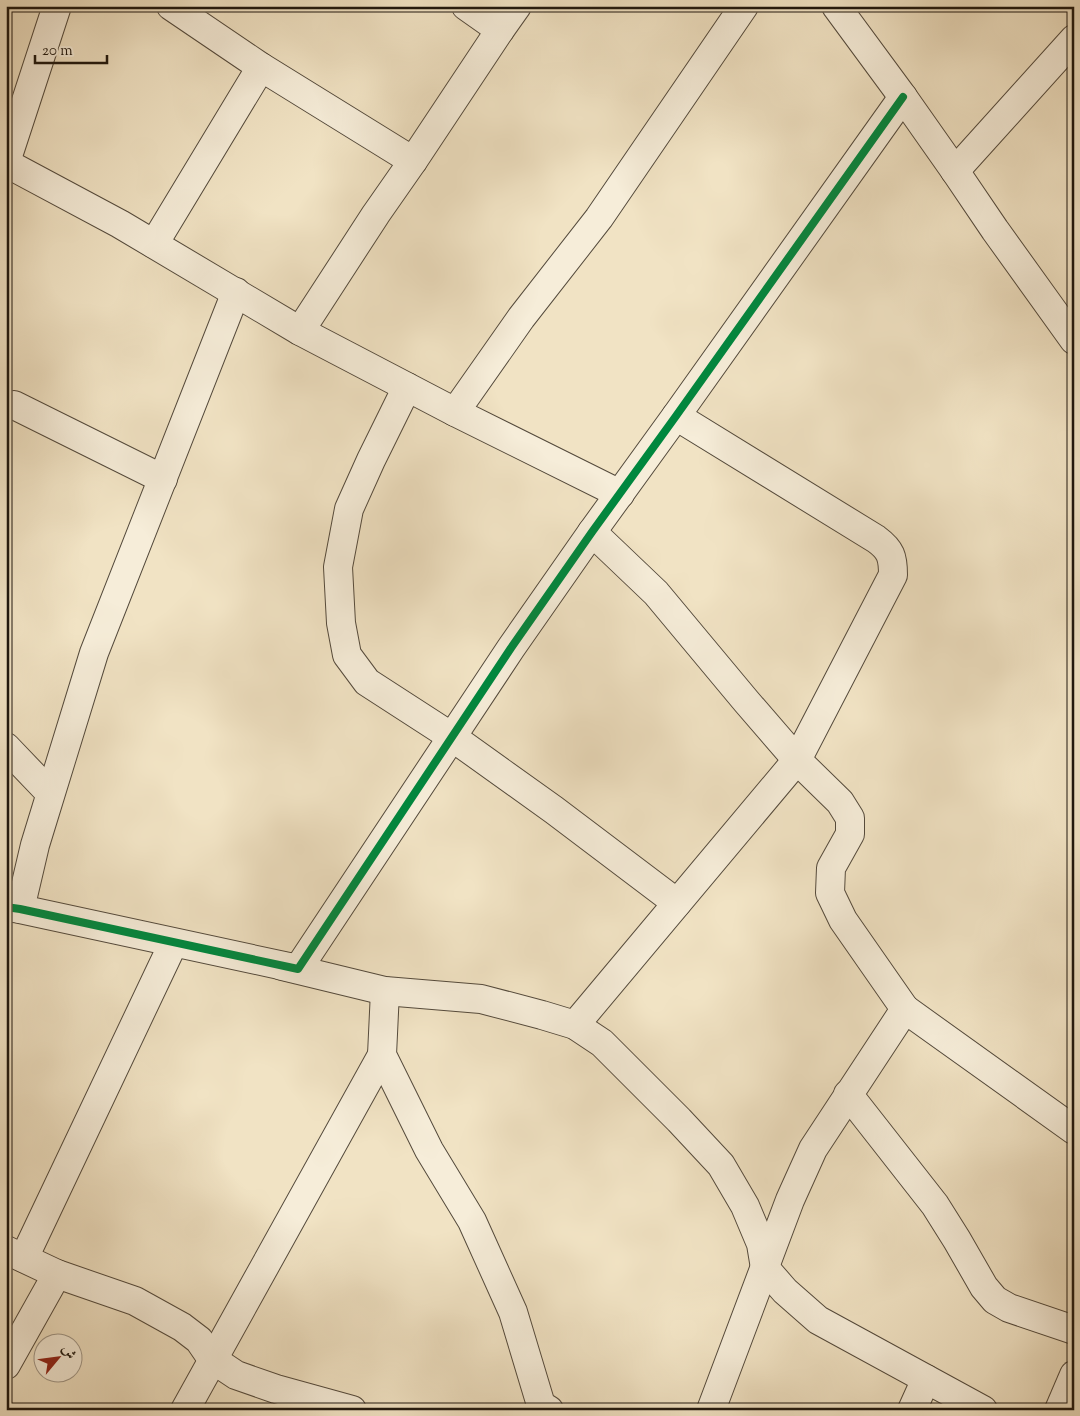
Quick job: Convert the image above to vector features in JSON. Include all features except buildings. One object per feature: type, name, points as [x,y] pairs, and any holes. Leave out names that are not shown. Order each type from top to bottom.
[{"type":"street","points":[[57,6],[6,162],[120,224],[300,331],[455,412],[620,494]]},
{"type":"street","points":[[466,6],[500,30]]},
{"type":"street","points":[[300,331],[376,214],[517,6]]},
{"type":"street","points":[[455,412],[521,318],[599,218],[744,6]]},
{"type":"street","points":[[836,6],[903,97],[1074,340]]},
{"type":"street","points":[[185,10],[261,67],[413,160]]},
{"type":"street","points":[[955,171],[1074,38]]},
{"type":"street","points":[[154,244],[261,67]]},
{"type":"street","points":[[298,969],[511,648],[903,97]]},
{"type":"street","points":[[13,908],[94,653],[236,292]]},
{"type":"street","points":[[407,387],[349,509],[338,567],[341,623],[347,655],[367,682],[452,737],[554,810],[677,903]]},
{"type":"street","points":[[9,408],[163,479]]},
{"type":"street","points":[[575,1025],[797,760],[893,575],[893,561],[886,546],[676,416]]},
{"type":"street","points":[[592,532],[656,593],[797,760],[840,802],[850,818],[850,834],[831,868],[830,893],[842,920],[905,1008],[1074,1130]]},
{"type":"street","points":[[6,747],[50,793]]},
{"type":"street","points":[[13,908],[172,946],[298,969]]},
{"type":"street","points":[[13,908],[298,969],[385,991],[481,999],[575,1025],[602,1043],[679,1120],[721,1166],[746,1206],[761,1244],[765,1268],[785,1291],[818,1320],[983,1410]]},
{"type":"street","points":[[172,946],[15,1254],[57,1274],[135,1301],[182,1326],[199,1340],[212,1359],[236,1375],[276,1389],[352,1410]]},
{"type":"street","points":[[185,1410],[382,1055],[385,991]]},
{"type":"street","points":[[711,1410],[790,1200],[813,1149],[905,1008]]},
{"type":"street","points":[[382,1055],[430,1150],[472,1221],[513,1312],[542,1408]]},
{"type":"street","points":[[848,1094],[935,1206],[984,1287],[994,1300],[1009,1308],[1074,1330]]},
{"type":"street","points":[[6,1365],[57,1274]]},
{"type":"street","points":[[1059,1410],[1074,1375]]},
{"type":"street","points":[[912,1410],[926,1379]]},
{"type":"cycle path","points":[[6,907],[298,969],[511,648],[903,97]]}]
